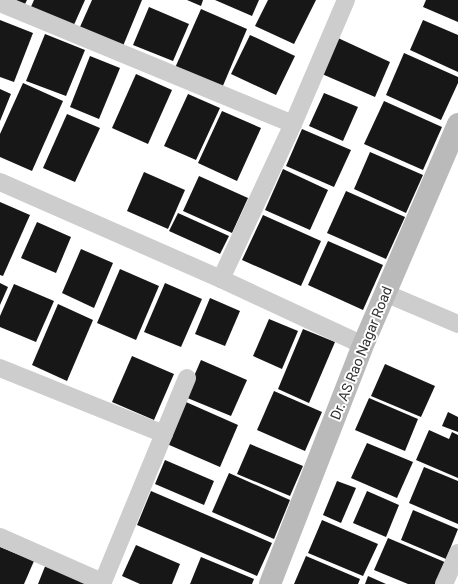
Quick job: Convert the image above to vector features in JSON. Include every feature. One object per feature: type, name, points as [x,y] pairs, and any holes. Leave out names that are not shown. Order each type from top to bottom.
[{"type":"street","points":[[221,279],[293,124],[346,0]]},
{"type":"street","points":[[0,4],[293,124]]},
{"type":"street","name":"Dr. AS Rao Nagar Road","points":[[270,584],[363,345],[458,124]]},
{"type":"street","points":[[0,182],[221,279],[363,345]]},
{"type":"street","points":[[385,293],[458,324]]},
{"type":"street","points":[[0,368],[164,434]]},
{"type":"street","points":[[0,538],[102,583],[187,378]]},
{"type":"street","points":[[444,584],[458,554]]},
{"type":"building","points":[[15,0],[27,0],[25,4]]},
{"type":"building","points":[[34,0],[85,0],[73,27],[30,9]]},
{"type":"building","points":[[92,0],[142,0],[123,46],[80,27]]},
{"type":"building","points":[[187,0],[203,0],[201,6]]},
{"type":"building","points":[[215,0],[259,0],[252,16]]},
{"type":"building","points":[[268,0],[316,0],[294,44],[255,26]]},
{"type":"building","points":[[426,0],[458,0],[458,22],[423,7]]},
{"type":"building","points":[[149,7],[189,24],[173,61],[133,45]]},
{"type":"building","points":[[201,9],[247,29],[222,88],[175,68]]},
{"type":"building","points":[[0,20],[33,33],[14,82],[0,77]]},
{"type":"building","points":[[423,20],[458,35],[458,72],[410,50]]},
{"type":"building","points":[[45,34],[85,50],[66,96],[26,81]]},
{"type":"building","points":[[250,35],[295,56],[276,95],[231,74]]},
{"type":"building","points":[[338,38],[390,62],[375,97],[322,74]]},
{"type":"building","points":[[404,53],[458,77],[458,83],[441,120],[386,95]]},
{"type":"building","points":[[90,56],[120,68],[99,119],[70,107]]},
{"type":"building","points":[[136,74],[172,90],[148,144],[112,128]]},
{"type":"building","points":[[23,83],[63,101],[32,171],[0,157],[0,134]]},
{"type":"building","points":[[0,89],[11,94],[0,121]]},
{"type":"building","points":[[324,93],[358,107],[343,141],[309,126]]},
{"type":"building","points":[[188,94],[220,108],[196,160],[164,146]]},
{"type":"building","points":[[384,101],[442,127],[423,170],[364,144]]},
{"type":"building","points":[[222,111],[261,128],[237,181],[198,163]]},
{"type":"building","points":[[67,114],[100,128],[75,182],[43,168]]},
{"type":"building","points":[[302,129],[351,150],[334,187],[286,166]]},
{"type":"building","points":[[370,152],[423,175],[406,213],[354,189]]},
{"type":"building","points":[[283,169],[328,190],[310,230],[265,210]]},
{"type":"building","points":[[144,172],[185,190],[168,229],[127,211]]},
{"type":"building","points":[[199,176],[248,198],[232,233],[183,211]]},
{"type":"building","points":[[346,191],[405,217],[386,259],[327,233]]},
{"type":"building","points":[[0,202],[30,215],[3,276],[0,275]]},
{"type":"building","points":[[178,213],[229,236],[220,254],[169,231]]},
{"type":"building","points":[[263,215],[321,241],[301,286],[242,260]]},
{"type":"building","points":[[37,222],[71,237],[56,273],[21,258]]},
{"type":"building","points":[[328,241],[383,265],[363,310],[308,285]]},
{"type":"building","points":[[81,249],[113,263],[94,308],[62,293]]},
{"type":"building","points":[[120,269],[159,286],[136,340],[97,323]]},
{"type":"building","points":[[0,283],[8,287],[0,305]]},
{"type":"building","points":[[165,283],[202,299],[181,347],[144,332]]},
{"type":"building","points":[[14,284],[54,301],[36,342],[0,327],[0,316]]},
{"type":"building","points":[[210,298],[240,311],[225,346],[195,334]]},
{"type":"building","points":[[58,304],[93,320],[67,381],[32,365]]},
{"type":"building","points":[[269,319],[298,331],[282,369],[253,356]]},
{"type":"building","points":[[303,329],[335,342],[309,403],[278,389]]},
{"type":"building","points":[[132,356],[174,374],[154,420],[112,402]]},
{"type":"building","points":[[201,360],[247,380],[231,416],[185,397]]},
{"type":"building","points":[[385,364],[435,386],[421,417],[371,396]]},
{"type":"building","points":[[274,391],[322,412],[305,451],[257,430]]},
{"type":"building","points":[[369,398],[418,419],[405,451],[355,430]]},
{"type":"building","points":[[186,402],[238,425],[220,467],[167,444]]},
{"type":"building","points":[[448,412],[458,417],[458,432],[442,426]]},
{"type":"building","points":[[429,430],[449,439],[452,432],[458,435],[458,478],[416,460]]},
{"type":"building","points":[[367,443],[413,462],[397,498],[351,478]]},
{"type":"building","points":[[250,444],[303,466],[290,496],[237,474]]},
{"type":"building","points":[[165,460],[214,481],[204,505],[155,484]]},
{"type":"building","points":[[424,467],[458,481],[458,524],[409,503]]},
{"type":"building","points":[[229,473],[290,500],[274,539],[212,512]]},
{"type":"building","points":[[337,481],[356,488],[341,523],[323,515]]},
{"type":"building","points":[[151,491],[272,543],[257,576],[137,525]]},
{"type":"building","points":[[367,491],[399,505],[386,537],[353,523]]},
{"type":"building","points":[[413,510],[458,529],[446,559],[401,540]]},
{"type":"building","points":[[322,520],[378,544],[363,576],[308,553]]},
{"type":"building","points":[[388,538],[447,563],[438,584],[408,584],[374,570]]},
{"type":"building","points":[[136,545],[180,564],[172,584],[140,584],[122,576]]},
{"type":"building","points":[[0,547],[34,561],[24,584],[0,584]]},
{"type":"building","points":[[306,556],[360,579],[358,584],[294,584]]},
{"type":"building","points":[[201,557],[254,579],[252,584],[190,584]]},
{"type":"building","points":[[46,564],[89,584],[38,584]]},
{"type":"building","points":[[368,576],[386,584],[365,584]]}]
